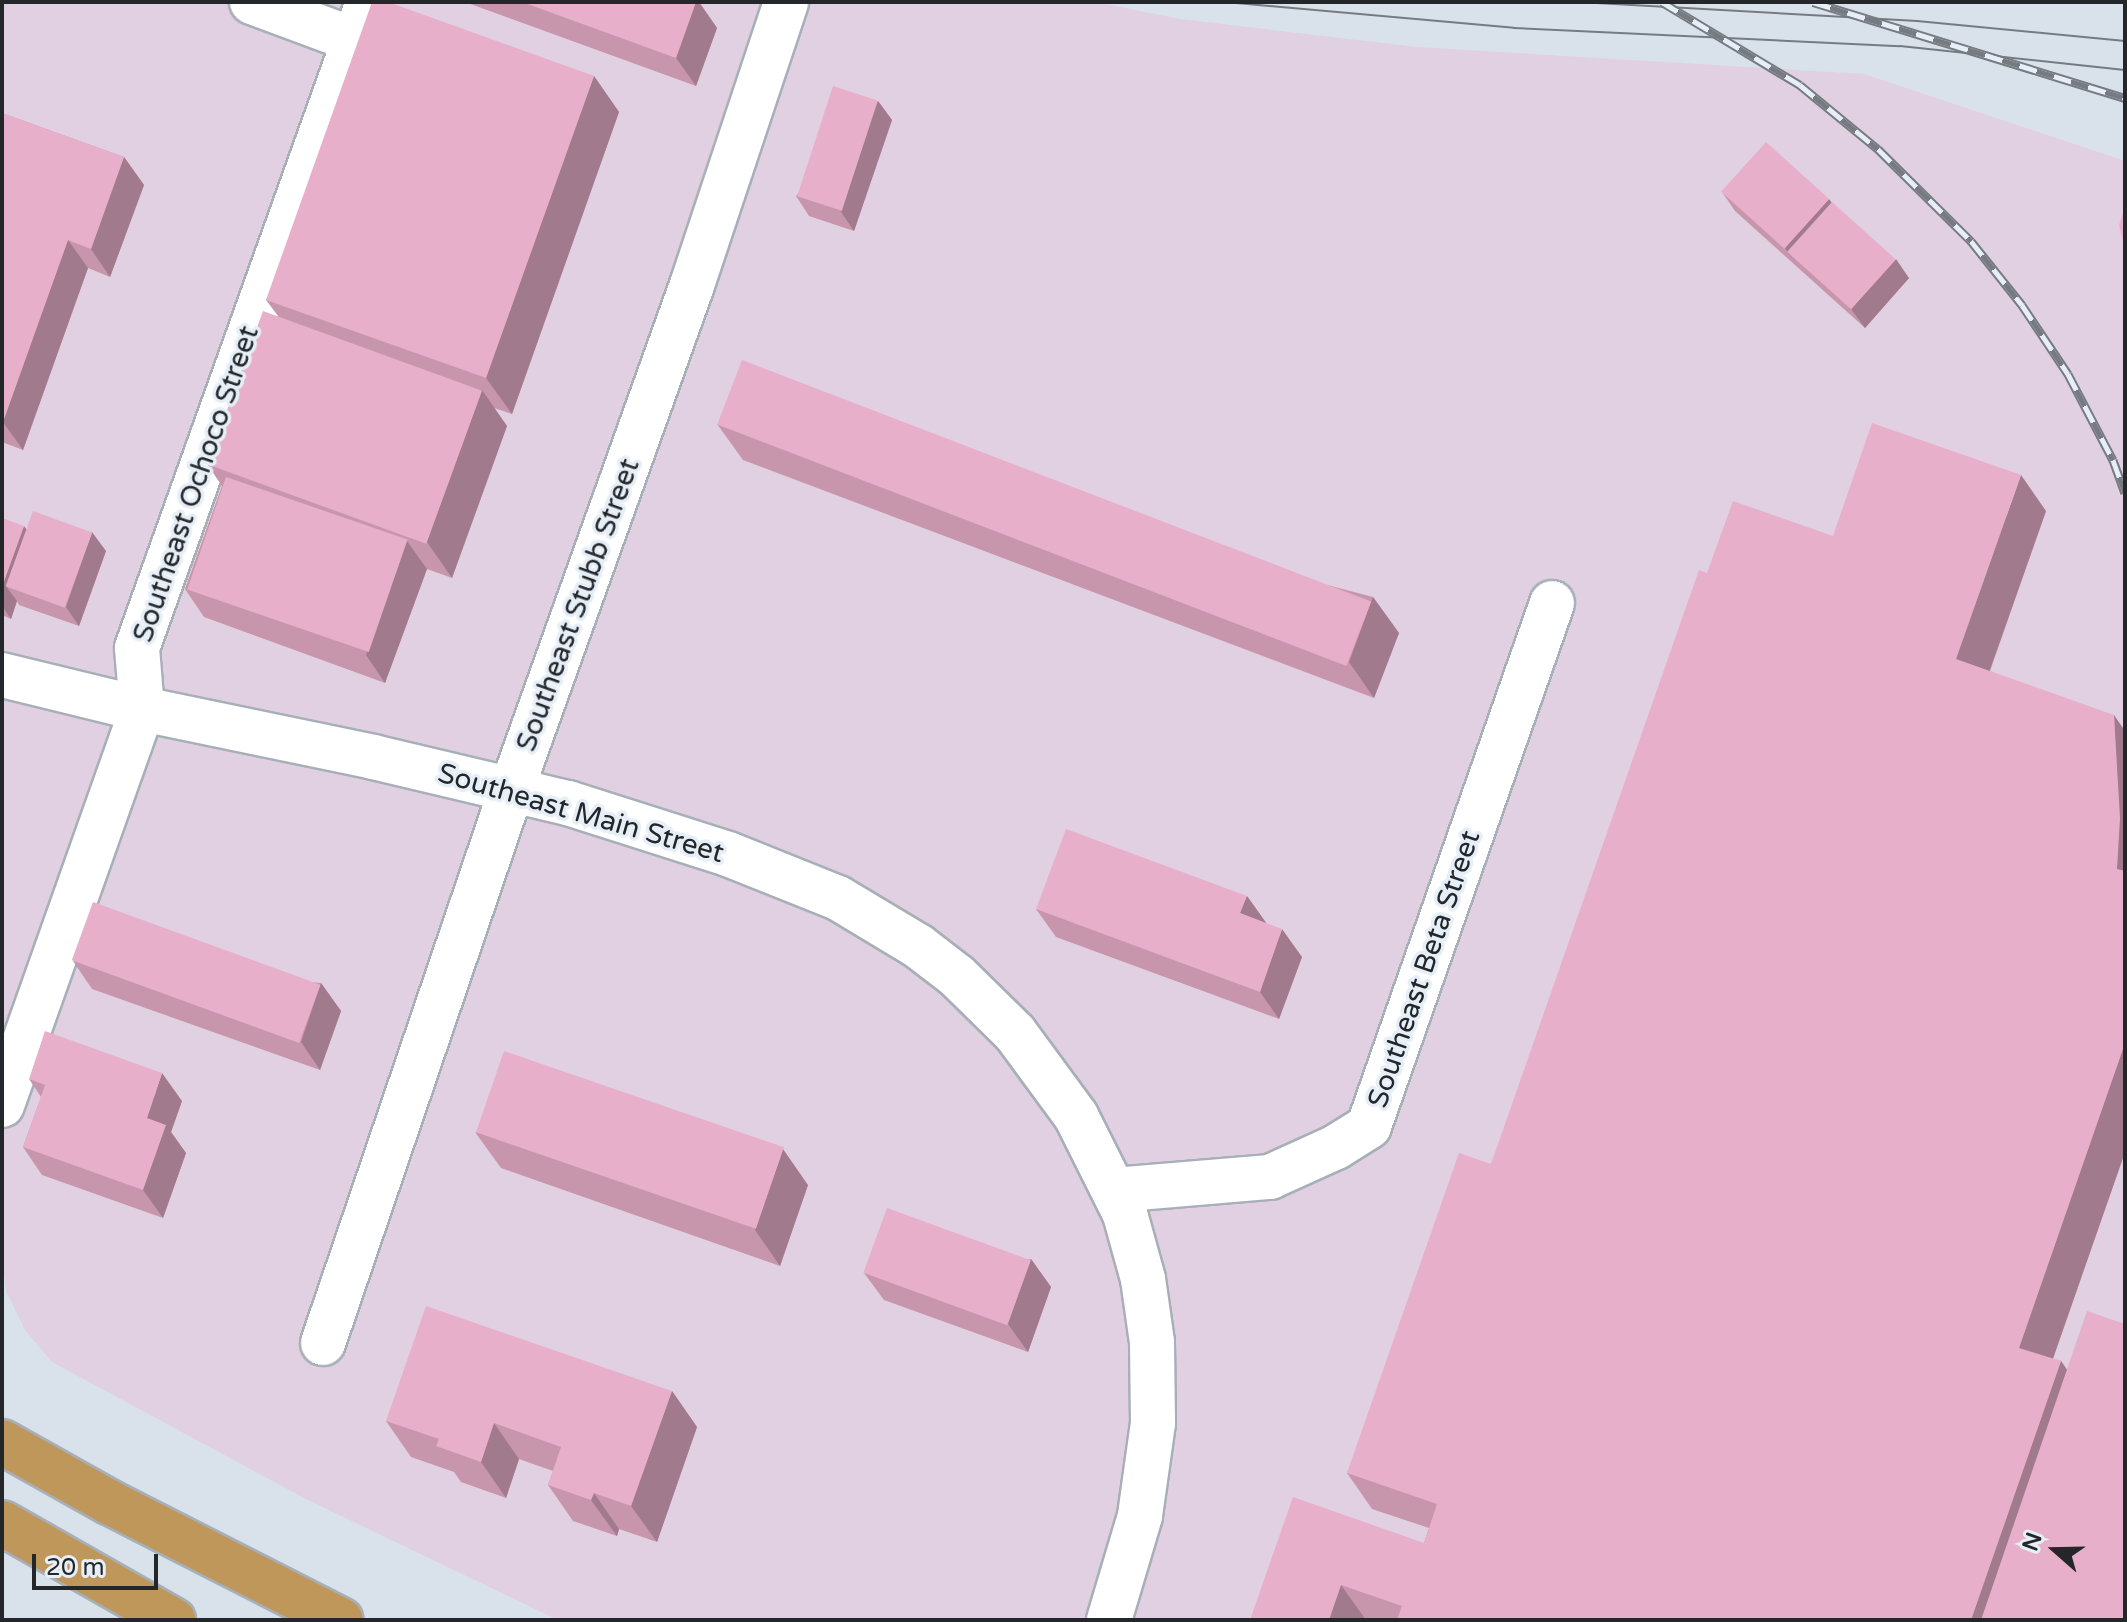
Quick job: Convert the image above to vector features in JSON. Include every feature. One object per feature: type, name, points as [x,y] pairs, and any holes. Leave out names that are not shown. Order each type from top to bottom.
[{"type":"highway","points":[[2,1442],[148,1523],[341,1620]]},
{"type":"highway","points":[[2,1523],[173,1620]]},
{"type":"street","points":[[252,2],[361,21]]},
{"type":"street","name":"Southeast Stubb Street","points":[[323,1343],[512,788],[692,285],[786,2]]},
{"type":"street","name":"Southeast Ochoco Street","points":[[2,1105],[142,709],[137,648],[361,21]]},
{"type":"street","name":"Southeast Beta Street","points":[[1114,1190],[1270,1177],[1336,1147],[1369,1126],[1552,603]]},
{"type":"street","name":"Southeast Main Street","points":[[2,675],[142,709],[512,788],[653,828],[838,898],[918,946],[988,1005],[1036,1059],[1076,1116],[1114,1190],[1136,1244],[1143,1279],[1154,1384],[1148,1481],[1132,1553],[1109,1620]]},
{"type":"shaded area","points":[[2,2],[1095,2],[1180,19],[1417,47],[1864,74],[2125,161],[2125,1620],[558,1620],[308,1500],[52,1362],[25,1330],[6,1291],[2,1257]]},
{"type":"building","points":[[372,2],[388,2],[594,76],[486,378],[266,300]]},
{"type":"building","points":[[522,2],[696,2],[676,58]]},
{"type":"building","points":[[833,86],[878,101],[842,211],[797,196]]},
{"type":"building","points":[[2,113],[124,157],[91,249],[68,240],[3,422],[2,421]]},
{"type":"building","points":[[1766,142],[1829,199],[1784,249],[1721,192]]},
{"type":"building","points":[[1832,202],[1896,260],[1851,309],[1787,252]]},
{"type":"building","points":[[2125,214],[2125,249],[2119,225]]},
{"type":"building","points":[[263,311],[482,391],[426,544],[207,464]]},
{"type":"building","points":[[742,360],[1371,602],[1347,666],[717,424]]},
{"type":"building","points":[[1872,423],[2021,475],[1956,659],[2114,715],[2120,818],[2117,869],[2125,871],[2125,1043],[2019,1348],[2061,1361],[1971,1620],[1397,1620],[1402,1606],[1341,1585],[1329,1620],[1250,1620],[1293,1497],[1424,1543],[1437,1504],[1347,1473],[1459,1153],[1491,1164],[1699,570],[1707,573],[1733,501],[1833,536]]},
{"type":"building","points":[[226,477],[408,540],[369,652],[187,590]]},
{"type":"building","points":[[33,511],[92,533],[65,608],[6,586]]},
{"type":"building","points":[[2,518],[24,526],[2,587]]},
{"type":"building","points":[[1066,829],[1247,896],[1240,913],[1282,929],[1260,992],[1036,909]]},
{"type":"building","points":[[93,902],[320,985],[299,1043],[72,960]]},
{"type":"building","points":[[45,1031],[162,1073],[147,1118],[166,1125],[143,1190],[23,1147],[45,1085],[29,1079]]},
{"type":"building","points":[[504,1051],[784,1147],[756,1229],[476,1132]]},
{"type":"building","points":[[887,1208],[1031,1260],[1007,1325],[863,1273]]},
{"type":"building","points":[[426,1306],[672,1391],[631,1506],[594,1493],[591,1500],[548,1485],[561,1447],[494,1423],[481,1462],[436,1446],[439,1439],[386,1421]]},
{"type":"building","points":[[2087,1311],[2125,1324],[2125,1620],[1981,1620]]},
{"type":"tram line","points":[[1225,2],[1514,28],[1900,46],[2125,70]]},
{"type":"tram line","points":[[1578,2],[1917,21],[2125,41]]},
{"type":"railway","points":[[1662,2],[1800,85],[1878,149],[1971,241],[2022,305],[2068,374],[2113,460],[2125,493]]},
{"type":"railway","points":[[1813,2],[2125,98]]}]
